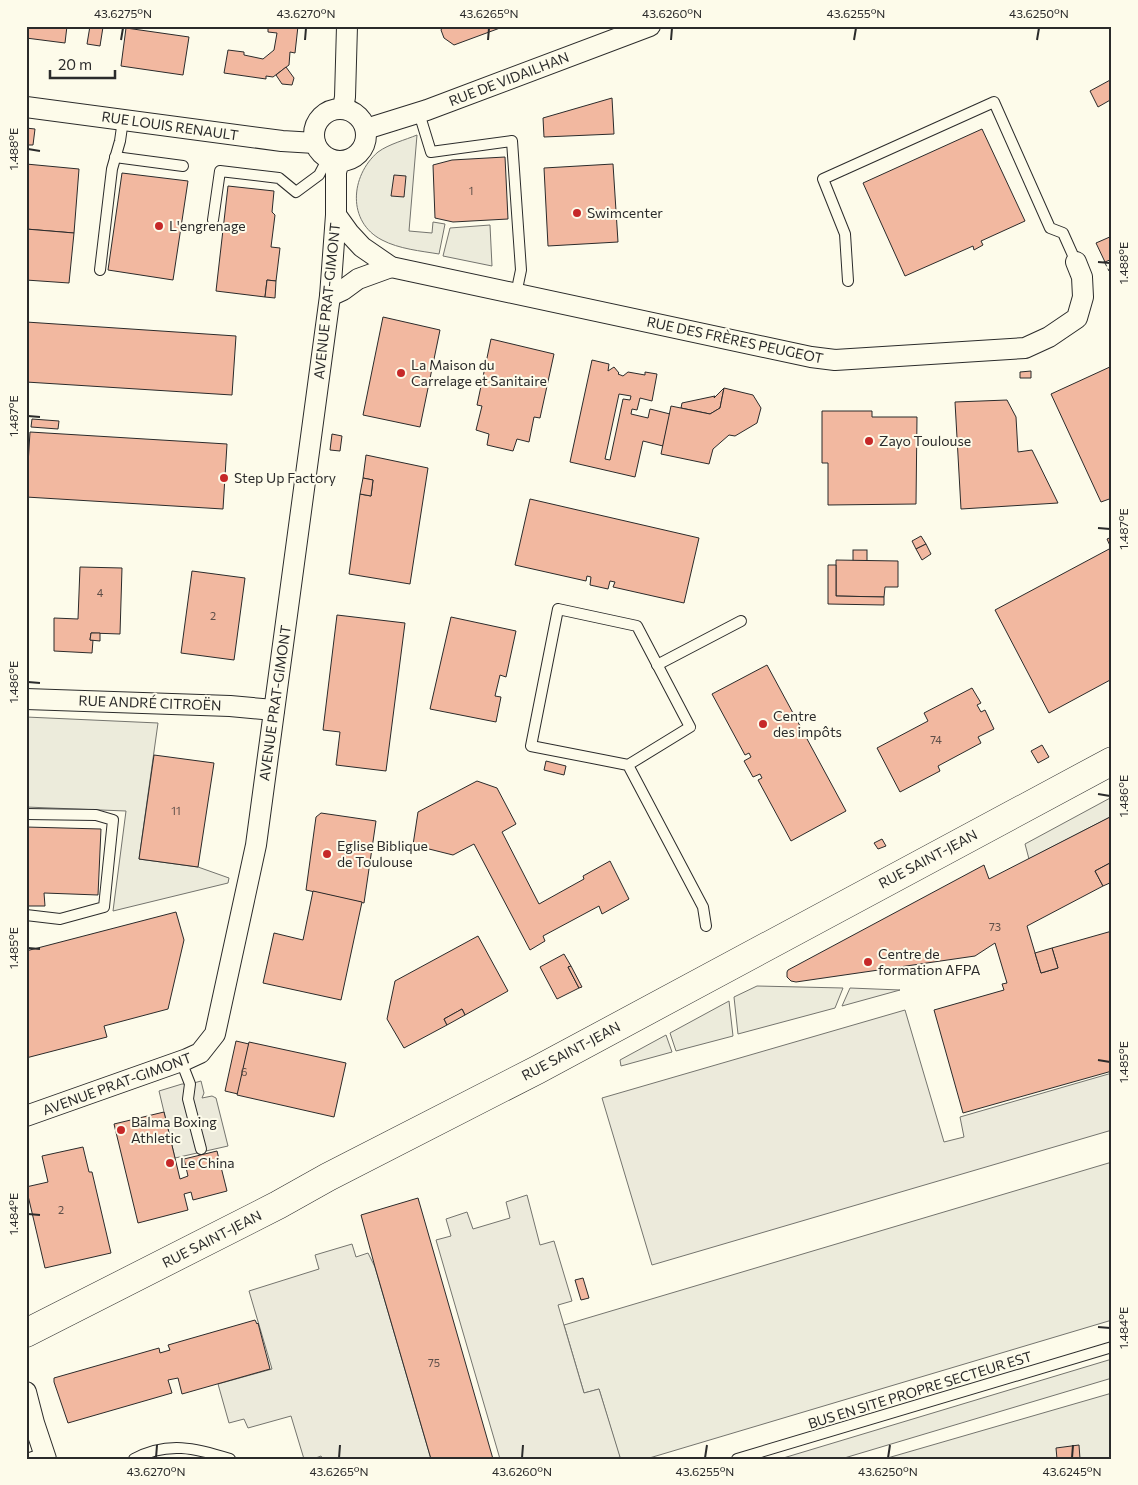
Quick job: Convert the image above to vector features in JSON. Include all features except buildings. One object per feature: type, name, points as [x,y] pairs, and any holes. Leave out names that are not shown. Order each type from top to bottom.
[{"type":"street","points":[[343,108],[345,97],[346,26]]},
{"type":"street","name":"RUE DE VIDAILHAN","points":[[366,129],[419,112],[650,26]]},
{"type":"street","name":"RUE LOUIS RENAULT","points":[[26,107],[282,142],[315,143]]},
{"type":"street","points":[[343,108],[358,115],[366,129],[366,143],[358,154],[346,161],[333,160],[318,149],[315,143],[315,125],[326,112],[334,109],[343,108]]},
{"type":"street","name":"AVENUE PRAT-GIMONT","points":[[26,1116],[200,1053],[215,1034],[256,845],[330,296],[336,214],[336,172],[333,160]]},
{"type":"street","name":"RUE DES FRÈRES PEUGEOT","points":[[336,214],[349,233],[362,247],[391,267],[811,357],[835,360],[1025,348],[1049,337],[1077,318],[1083,297],[1082,277],[1076,262]]},
{"type":"street","points":[[330,296],[344,290],[358,279],[391,267]]},
{"type":"street","name":"RUE ANDRÉ CITROËN","points":[[26,699],[230,706],[274,710]]},
{"type":"street","name":"RUE SAINT-JEAN","points":[[26,1333],[278,1205],[328,1177],[537,1070],[1112,761]]},
{"type":"street","points":[[26,1392],[39,1457]]},
{"type":"lane","points":[[848,281],[845,234],[823,179],[994,102],[1050,228],[1063,233],[1076,262]]},
{"type":"lane","points":[[419,112],[431,152],[512,141],[521,270],[516,294]]},
{"type":"lane","points":[[100,270],[115,158],[123,120]]},
{"type":"lane","points":[[115,158],[183,166]]},
{"type":"lane","points":[[213,220],[220,171],[279,178],[296,192],[319,175],[333,160]]},
{"type":"lane","points":[[558,610],[637,626],[690,727],[628,765],[531,746],[558,610]]},
{"type":"lane","points":[[657,665],[741,621]]},
{"type":"lane","points":[[628,765],[703,907],[706,926]]},
{"type":"lane","points":[[26,814],[96,815],[113,820],[104,907],[60,919],[26,915]]},
{"type":"lane","points":[[181,1061],[190,1084],[188,1099],[201,1148]]},
{"type":"lane","name":"BUS EN SITE PROPRE SECTEUR EST","points":[[737,1459],[1112,1347]]},
{"type":"lane","points":[[134,1459],[154,1450],[172,1447],[188,1448],[230,1459]]},
{"type":"shaded area","points":[[417,135],[409,231],[432,233],[433,222],[445,224],[439,254],[403,248],[382,240],[371,232],[363,222],[358,211],[356,198],[358,186],[362,173],[369,162],[382,149]]},
{"type":"shaded area","points":[[490,225],[492,266],[443,256],[450,228]]},
{"type":"shaded area","points":[[26,717],[158,723],[139,859],[198,867],[229,878],[228,883],[113,911],[126,811],[26,807]]},
{"type":"shaded area","points":[[1112,797],[1112,816],[1029,859],[1025,844]]},
{"type":"shaded area","points":[[757,986],[843,988],[835,1008],[738,1034],[734,997]]},
{"type":"shaded area","points":[[850,988],[900,990],[842,1006]]},
{"type":"shaded area","points":[[729,1001],[733,1036],[676,1051],[670,1033]]},
{"type":"shaded area","points":[[905,1010],[944,1142],[964,1137],[960,1117],[1112,1073],[1112,1130],[652,1265],[602,1098]]},
{"type":"shaded area","points":[[666,1035],[672,1052],[621,1066],[620,1060]]},
{"type":"shaded area","points":[[201,1081],[204,1093],[202,1098],[212,1096],[216,1098],[228,1146],[175,1158],[159,1091]]},
{"type":"shaded area","points":[[1112,1162],[1112,1320],[646,1459],[620,1459],[599,1389],[584,1393],[564,1325]]},
{"type":"shaded area","points":[[527,1195],[540,1245],[554,1241],[572,1301],[558,1305],[584,1393],[599,1389],[620,1457],[613,1459],[500,1459],[436,1240],[451,1236],[446,1219],[467,1212],[473,1229],[510,1218],[506,1202]]},
{"type":"shaded area","points":[[352,1244],[356,1257],[368,1253],[375,1267],[431,1459],[323,1459],[321,1456],[313,1459],[304,1459],[291,1416],[248,1428],[244,1419],[229,1423],[218,1384],[272,1369],[249,1291],[319,1269],[315,1255]]},
{"type":"shaded area","points":[[1112,1359],[1112,1378],[841,1459],[780,1459]]},
{"type":"shaded area","points":[[1112,1393],[1112,1459],[884,1459]]},
{"type":"fence","points":[[1104,261],[1109,271],[1112,270]]},
{"type":"place","name":"Swimcenter","points":[[577,213]]},
{"type":"place","name":"L'engrenage","points":[[159,226]]},
{"type":"place","name":"La Maison du Carrelage et Sanitaire","points":[[401,373]]},
{"type":"place","name":"Zayo Toulouse","points":[[869,441]]},
{"type":"place","name":"Step Up Factory","points":[[224,478]]},
{"type":"place","name":"Centre des impôts","points":[[763,724]]},
{"type":"place","name":"Eglise Biblique de Toulouse","points":[[327,854]]},
{"type":"place","name":"Centre de formation AFPA","points":[[868,962]]},
{"type":"place","name":"Balma Boxing Athletic","points":[[121,1130]]},
{"type":"place","name":"Le China","points":[[170,1163]]}]
